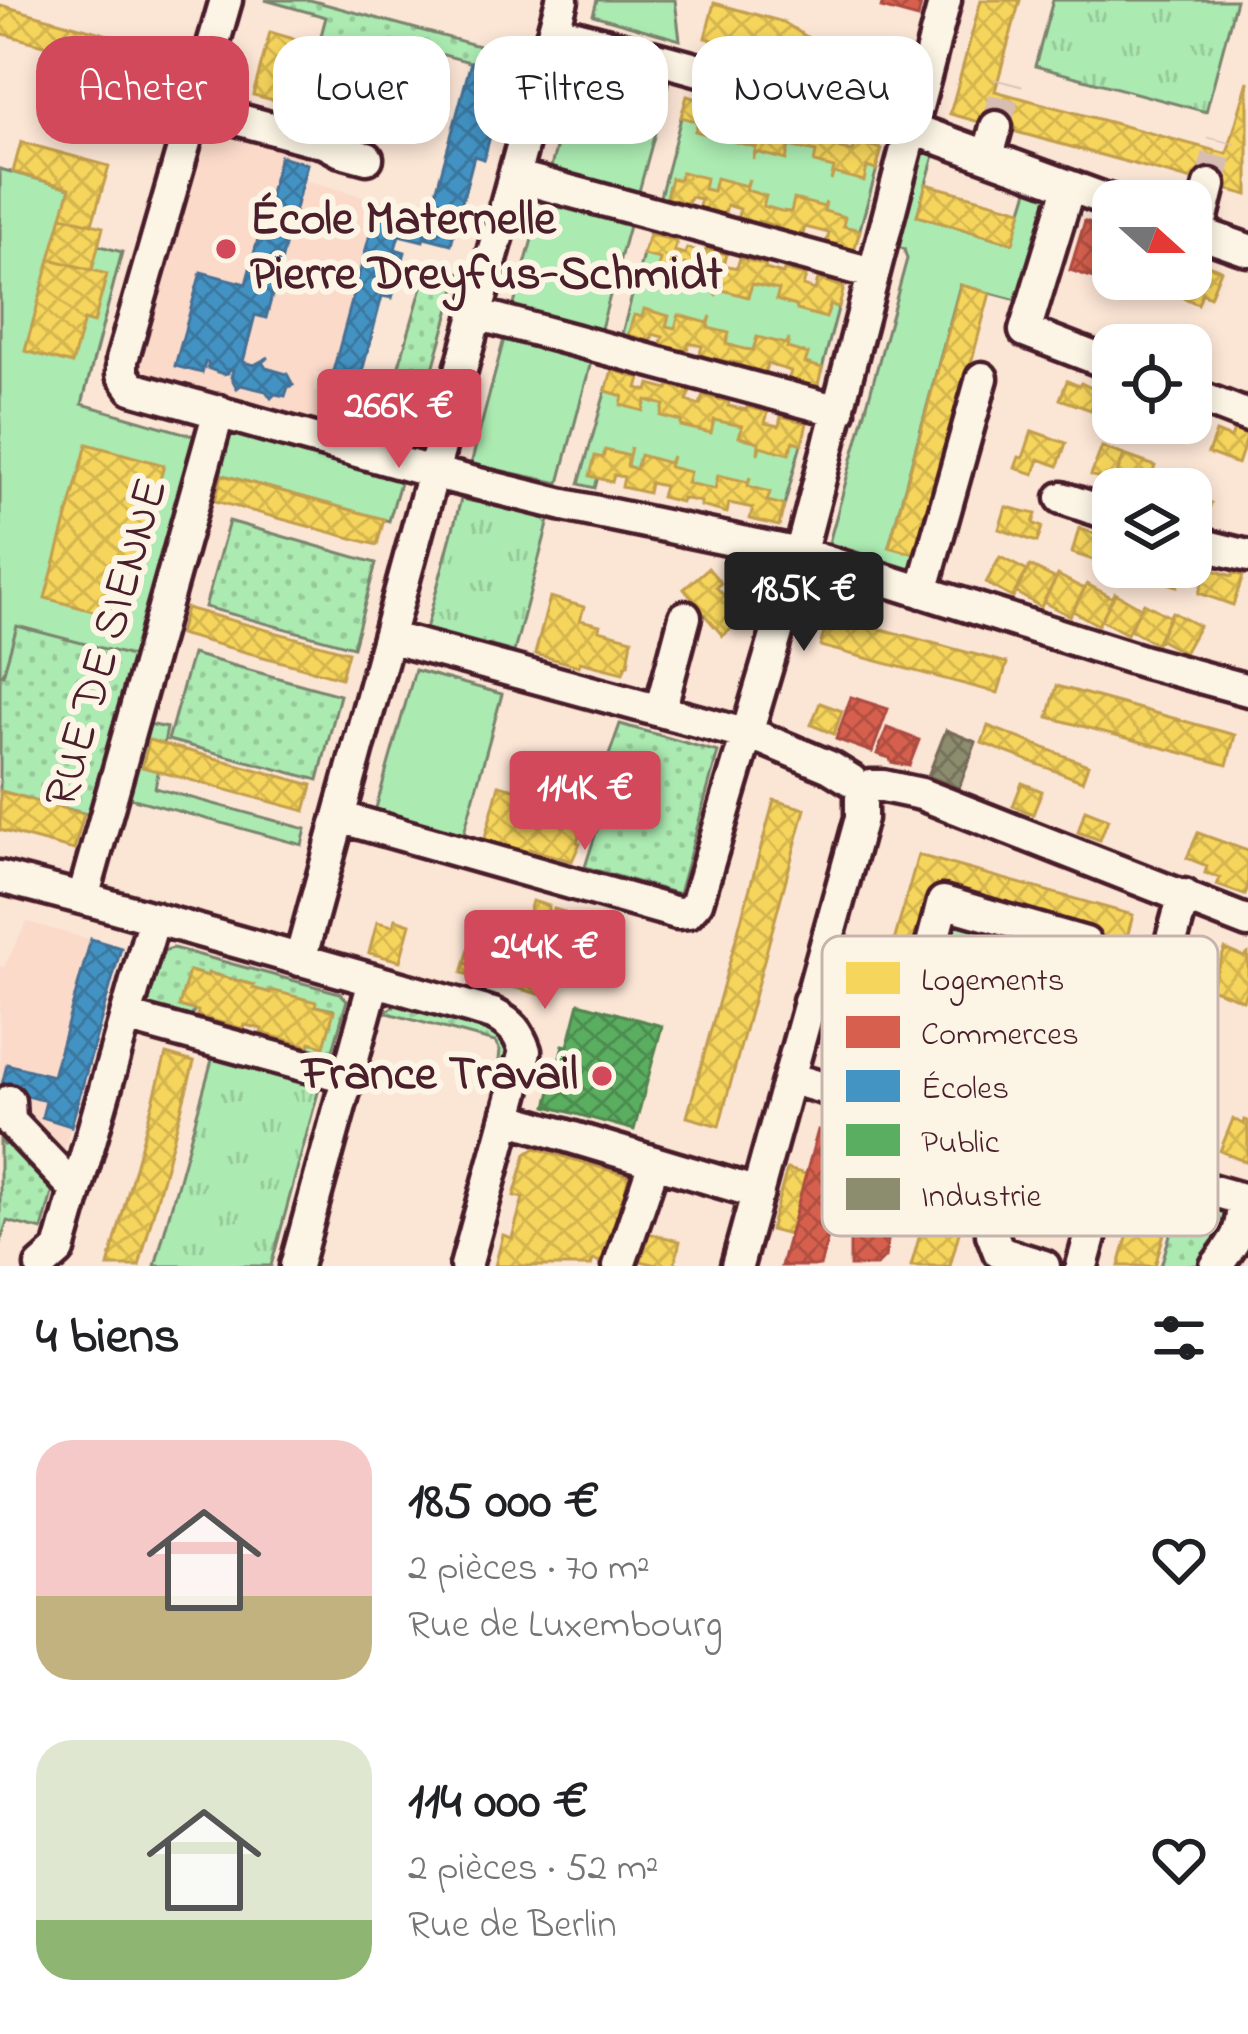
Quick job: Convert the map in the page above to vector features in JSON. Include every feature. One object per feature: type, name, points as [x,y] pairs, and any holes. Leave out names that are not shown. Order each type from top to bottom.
[{"type":"street","points":[[216,36],[226,0]]},
{"type":"street","points":[[933,44],[945,0]]},
{"type":"street","points":[[300,960],[558,15],[692,58]]},
{"type":"street","points":[[249,122],[368,158]]},
{"type":"street","points":[[933,132],[992,141],[1069,187],[1092,195]]},
{"type":"street","points":[[185,144],[122,360],[125,382],[142,392],[564,505],[800,555],[1248,690]]},
{"type":"street","points":[[339,817],[677,913],[688,912],[697,902],[800,555],[906,144]]},
{"type":"street","points":[[514,176],[872,273]]},
{"type":"street","points":[[1069,187],[1024,331],[1092,356]]},
{"type":"street","points":[[1212,238],[1248,250]]},
{"type":"street","points":[[476,314],[839,411]]},
{"type":"street","points":[[922,592],[982,378]]},
{"type":"street","points":[[1212,402],[1248,416]]},
{"type":"street","name":"RUE DE SIENNE","points":[[83,898],[219,411]]},
{"type":"street","points":[[1062,498],[1092,508]]},
{"type":"street","points":[[1212,547],[1248,556]]},
{"type":"street","points":[[660,711],[685,617]]},
{"type":"street","points":[[388,637],[746,734],[830,767],[861,788],[921,794],[1248,922]]},
{"type":"street","points":[[827,936],[861,818],[861,788]]},
{"type":"street","points":[[0,878],[374,980],[508,1022],[525,1051],[466,1266]]},
{"type":"street","points":[[1173,936],[1184,896]]},
{"type":"street","points":[[935,936],[944,902],[1061,936]]},
{"type":"street","points":[[41,1266],[58,1250],[154,919]]},
{"type":"street","points":[[737,1266],[822,954]]},
{"type":"street","points":[[296,1266],[374,980]]},
{"type":"street","points":[[809,1000],[822,1003]]},
{"type":"street","points":[[126,1017],[347,1077]]},
{"type":"street","points":[[789,1078],[822,1088]]},
{"type":"street","points":[[9,1101],[10,1121],[76,1190]]},
{"type":"street","points":[[507,1118],[758,1193]]},
{"type":"street","points":[[619,1266],[654,1163]]},
{"type":"street","points":[[1216,1266],[1244,1223],[1242,1199],[1218,1192]]},
{"type":"street","points":[[993,1236],[999,1252],[1044,1266]]},
{"type":"street","points":[[1082,1266],[1090,1236]]},
{"type":"shaded area","name":"École Maternelle Pierre Dreyfus-Schmidt","points":[[249,131],[273,137],[273,144],[312,148],[304,180],[429,215],[423,241],[399,236],[395,249],[405,252],[392,298],[382,296],[359,383],[314,372],[314,391],[338,405],[331,426],[148,378],[138,355],[196,144],[249,144]]},
{"type":"shaded area","points":[[27,922],[121,948],[55,1182],[0,1146],[0,966],[4,967]]},
{"type":"green space","points":[[265,0],[310,0],[442,36],[321,36],[326,17]]},
{"type":"green space","points":[[597,0],[675,0],[680,40],[668,36],[593,15]]},
{"type":"green space","points":[[1053,0],[1236,0],[1206,112],[1035,66]]},
{"type":"green space","points":[[450,38],[474,45],[474,63],[450,57]]},
{"type":"green space","points":[[683,110],[692,113],[692,144],[804,144],[878,165],[858,236],[669,185],[664,206],[658,204]]},
{"type":"green space","points":[[557,144],[652,144],[637,199],[549,174]]},
{"type":"green space","points":[[927,150],[935,152],[917,216],[1012,243],[1029,187],[1047,196],[1047,203],[1017,300],[960,285],[889,546],[919,555],[914,573],[834,549],[829,543],[907,259],[904,249],[894,246],[917,158]]},
{"type":"green space","points":[[0,169],[70,188],[58,234],[122,252],[82,404],[198,437],[139,658],[17,626],[0,674]]},
{"type":"green space","points":[[543,199],[630,222],[599,336],[512,312]]},
{"type":"green space","points":[[645,247],[840,301],[821,373],[632,323],[627,343],[620,341]]},
{"type":"green space","points":[[447,268],[460,273],[413,440],[384,432],[423,283]]},
{"type":"green space","points":[[505,335],[592,358],[559,483],[471,464]]},
{"type":"green space","points":[[608,382],[803,437],[783,510],[601,466],[595,488],[579,484]]},
{"type":"green space","points":[[220,429],[401,479],[389,521],[208,474]]},
{"type":"green space","points":[[461,499],[550,517],[514,652],[426,629]]},
{"type":"green space","points":[[229,521],[376,563],[353,647],[205,607]]},
{"type":"green space","points":[[0,611],[144,639],[94,816],[0,791]]},
{"type":"green space","points":[[192,654],[340,695],[318,780],[168,740]]},
{"type":"green space","points":[[415,670],[502,694],[462,840],[374,815]]},
{"type":"green space","points":[[144,723],[167,728],[155,788],[306,829],[302,845],[119,795]]},
{"type":"green space","points":[[620,724],[718,752],[679,894],[585,867],[614,776],[603,772]]},
{"type":"green space","points":[[957,915],[1037,936],[944,936],[948,922]]},
{"type":"green space","points":[[173,948],[340,993],[347,1000],[333,1050],[327,1055],[309,1050],[310,1042],[324,1045],[333,1010],[209,973],[190,971],[180,1006],[194,1010],[190,1022],[149,1008],[163,951]]},
{"type":"green space","points":[[400,1003],[488,1025],[502,1041],[508,1063],[499,1060],[495,1042],[384,1012]]},
{"type":"green space","points":[[213,1056],[320,1085],[271,1266],[155,1266]]},
{"type":"green space","points":[[0,1138],[4,1145],[14,1143],[55,1182],[42,1230],[7,1221],[0,1244]]},
{"type":"green space","points":[[1218,1207],[1236,1214],[1206,1266],[1161,1266],[1170,1236],[1218,1236]]},
{"type":"building: Logements","points":[[981,0],[1020,0],[995,91],[1227,154],[1248,81],[1248,195],[1212,185],[1212,180],[1193,180],[950,114]]},
{"type":"building: Logements","points":[[714,3],[783,22],[805,36],[706,36]]},
{"type":"building: Logements","points":[[0,5],[112,36],[36,36],[36,43],[0,33]]},
{"type":"building: Logements","points":[[270,32],[284,36],[273,36],[273,100],[253,95]]},
{"type":"building: Logements","points":[[687,96],[692,97],[692,120],[681,117]]},
{"type":"building: Logements","points":[[21,142],[109,166],[92,224],[62,216],[70,188],[13,172]]},
{"type":"building: Logements","points":[[743,144],[842,144],[840,149],[853,152],[855,144],[863,144],[882,149],[876,170],[867,167],[864,181],[834,173],[831,180],[834,168],[814,163],[816,152],[789,146],[786,160],[756,152],[753,159],[756,147]]},
{"type":"building: Logements","points":[[682,172],[706,178],[704,189],[713,191],[716,178],[746,186],[749,179],[746,190],[766,196],[763,206],[781,211],[791,212],[794,199],[824,207],[826,202],[824,211],[845,217],[843,226],[860,230],[854,251],[826,244],[829,233],[805,227],[802,237],[776,230],[777,226],[737,219],[740,209],[727,205],[724,216],[698,209],[701,199],[690,197],[688,204],[666,198],[671,178],[679,180]]},
{"type":"building: Logements","points":[[926,184],[1022,210],[1013,243],[917,216]]},
{"type":"building: Logements","points":[[62,216],[103,227],[92,270],[50,259]]},
{"type":"building: Logements","points":[[649,234],[677,241],[674,251],[685,254],[687,248],[727,254],[724,265],[737,268],[740,258],[783,274],[784,270],[806,276],[803,286],[815,290],[818,279],[844,287],[839,307],[830,305],[826,318],[776,300],[779,290],[752,284],[748,297],[719,289],[715,296],[718,285],[698,279],[701,268],[683,264],[679,274],[658,268],[660,259],[643,255]]},
{"type":"building: Logements","points":[[50,259],[107,274],[94,323],[84,320],[72,364],[25,351]]},
{"type":"building: Logements","points":[[1212,267],[1221,270],[1212,292]]},
{"type":"building: Logements","points":[[961,285],[990,293],[919,555],[889,547]]},
{"type":"building: Logements","points":[[644,309],[669,316],[666,326],[675,328],[679,315],[708,323],[711,316],[708,328],[729,333],[726,344],[744,349],[753,350],[757,337],[786,344],[789,339],[787,348],[808,354],[805,363],[822,368],[817,389],[788,381],[791,371],[767,364],[764,375],[739,368],[739,363],[699,357],[702,346],[689,343],[686,353],[660,346],[663,337],[653,334],[651,341],[628,335],[634,315],[642,317]]},
{"type":"building: Logements","points":[[612,370],[640,378],[637,388],[648,391],[650,384],[690,391],[687,401],[700,405],[703,395],[729,402],[728,406],[768,412],[765,423],[779,426],[781,416],[807,423],[802,444],[793,441],[789,454],[760,446],[758,454],[759,442],[739,437],[742,426],[714,420],[711,433],[661,416],[664,405],[646,400],[643,411],[621,405],[623,396],[606,391]]},
{"type":"building: Logements","points":[[1067,381],[1092,388],[1091,410],[1060,399]]},
{"type":"building: Logements","points":[[1234,430],[1248,435],[1238,464],[1208,453],[1216,432],[1231,438]]},
{"type":"building: Logements","points":[[1032,431],[1066,443],[1058,466],[1039,459],[1034,474],[1015,468]]},
{"type":"building: Logements","points":[[87,444],[164,465],[122,619],[45,598]]},
{"type":"building: Logements","points":[[631,447],[627,466],[636,469],[640,455],[669,463],[672,456],[669,467],[690,472],[687,483],[715,489],[718,475],[748,482],[750,477],[748,486],[770,492],[767,501],[784,505],[779,526],[750,519],[753,508],[729,503],[727,513],[701,506],[701,502],[661,497],[664,486],[650,483],[648,493],[622,487],[624,477],[614,475],[612,482],[590,476],[595,456],[603,458],[605,450],[629,456]]},
{"type":"building: Logements","points":[[1102,447],[1124,455],[1119,468],[1094,468]]},
{"type":"building: Logements","points":[[1124,455],[1155,466],[1154,468],[1119,468]]},
{"type":"building: Logements","points":[[222,475],[384,519],[377,545],[215,501]]},
{"type":"building: Logements","points":[[1006,507],[1036,514],[1033,523],[1042,527],[1037,542],[999,529]]},
{"type":"building: Logements","points":[[1079,528],[1092,533],[1092,559],[1072,553]]},
{"type":"building: Logements","points":[[1000,557],[1027,571],[1013,598],[986,583]]},
{"type":"building: Logements","points":[[1030,566],[1056,579],[1041,607],[1015,592]]},
{"type":"building: Logements","points":[[708,568],[721,583],[716,587],[745,617],[723,636],[703,613],[697,618],[689,609],[696,603],[684,589]]},
{"type":"building: Logements","points":[[1212,570],[1243,576],[1233,605],[1199,593],[1201,588],[1212,588]]},
{"type":"building: Logements","points":[[1058,575],[1084,589],[1070,616],[1043,602]]},
{"type":"building: Logements","points":[[1087,584],[1113,598],[1098,625],[1073,611]]},
{"type":"building: Logements","points":[[1115,593],[1141,608],[1127,634],[1101,620]]},
{"type":"building: Logements","points":[[550,597],[584,607],[580,620],[600,625],[599,630],[632,639],[623,673],[535,654]]},
{"type":"building: Logements","points":[[1144,603],[1170,617],[1156,644],[1129,629]]},
{"type":"building: Logements","points":[[186,608],[348,652],[341,678],[179,634]]},
{"type":"building: Logements","points":[[1172,612],[1199,626],[1184,653],[1158,639]]},
{"type":"building: Logements","points":[[829,615],[1007,663],[998,693],[820,646]]},
{"type":"building: Logements","points":[[1057,686],[1235,735],[1227,765],[1048,717]]},
{"type":"building: Logements","points":[[820,703],[842,711],[834,734],[811,725]]},
{"type":"building: Logements","points":[[988,726],[1088,765],[1082,781],[982,743]]},
{"type":"building: Logements","points":[[149,740],[312,785],[305,811],[142,767]]},
{"type":"building: Logements","points":[[1022,783],[1042,791],[1033,814],[1013,806]]},
{"type":"building: Logements","points":[[499,785],[533,794],[529,807],[582,827],[572,861],[484,841]]},
{"type":"building: Logements","points":[[0,791],[84,814],[74,850],[0,830]]},
{"type":"building: Logements","points":[[774,800],[805,809],[719,1126],[687,1117]]},
{"type":"building: Logements","points":[[1085,810],[1108,819],[1100,840],[1078,832]]},
{"type":"building: Logements","points":[[1198,833],[1248,851],[1245,895],[1217,885],[1220,878],[1205,873],[1207,866],[1187,858]]},
{"type":"building: Logements","points":[[918,855],[1133,915],[1127,936],[1098,936],[937,889],[924,936],[896,936]]},
{"type":"building: Logements","points":[[532,901],[549,906],[540,939],[523,934]]},
{"type":"building: Logements","points":[[548,912],[564,912],[545,984],[523,979],[531,950],[536,951]]},
{"type":"building: Logements","points":[[395,919],[410,924],[400,961],[369,953],[377,922],[393,926]]},
{"type":"building: Logements","points":[[473,934],[531,950],[523,979],[465,963]]},
{"type":"building: Logements","points":[[1225,949],[1244,957],[1248,954],[1243,1000],[1218,991],[1218,967]]},
{"type":"building: Logements","points":[[465,963],[545,984],[542,995],[462,973]]},
{"type":"building: Logements","points":[[189,971],[316,1002],[315,1006],[334,1011],[324,1046],[310,1042],[309,1046],[245,1025],[244,1029],[179,1006]]},
{"type":"building: Logements","points":[[166,1054],[194,1062],[139,1266],[108,1266]]},
{"type":"building: Logements","points":[[1233,1119],[1248,1121],[1248,1163],[1220,1151]]},
{"type":"building: Logements","points":[[535,1148],[629,1176],[605,1263],[495,1266],[503,1235],[512,1238],[523,1198],[514,1196],[526,1154]]},
{"type":"building: Logements","points":[[787,1169],[806,1174],[789,1235],[770,1230]]},
{"type":"building: Logements","points":[[648,1233],[680,1241],[674,1266],[641,1261],[643,1253],[638,1252]]},
{"type":"building: Logements","points":[[920,1236],[958,1236],[950,1266],[911,1266]]},
{"type":"building: Logements","points":[[1127,1236],[1163,1236],[1155,1266],[1119,1266]]},
{"type":"building: Commerces","points":[[883,0],[922,0],[918,18],[881,8]]},
{"type":"building: Commerces","points":[[1085,221],[1092,223],[1092,277],[1070,270]]},
{"type":"building: Commerces","points":[[851,697],[888,709],[872,752],[836,739]]},
{"type":"building: Commerces","points":[[887,728],[919,740],[909,766],[877,754]]},
{"type":"building: Commerces","points":[[818,1130],[822,1131],[822,1236],[828,1236],[820,1266],[781,1266]]},
{"type":"building: Commerces","points":[[864,1236],[888,1241],[885,1257],[876,1266],[850,1266],[850,1239]]},
{"type":"building: Écoles","points":[[471,62],[474,144],[488,144],[484,159],[474,156],[451,244],[424,237]]},
{"type":"building: Écoles","points":[[280,156],[307,164],[266,318],[255,315],[243,362],[254,365],[269,357],[262,362],[266,368],[287,374],[293,385],[285,396],[271,398],[266,391],[237,388],[233,370],[223,374],[207,368],[205,362],[202,373],[175,366],[201,272],[246,284]]},
{"type":"building: Écoles","points":[[379,201],[429,215],[423,241],[399,235],[395,249],[405,252],[392,298],[382,296],[359,383],[332,375]]},
{"type":"building: Écoles","points":[[91,939],[121,948],[71,1126],[42,1117],[46,1101],[1,1089],[7,1064],[53,1076]]},
{"type":"building: Public","name":"France Travail","points":[[579,1003],[662,1026],[634,1130],[547,1106]]},
{"type":"building: Industrie","points":[[946,730],[976,742],[959,788],[928,776]]},
{"type":"tunnel","points":[[996,127],[1008,82]]},
{"type":"tunnel","points":[[1211,180],[1221,140]]},
{"type":"place","name":"École Maternelle Pierre Dreyfus-Schmidt","points":[[226,249]]},
{"type":"place","name":"France Travail","points":[[602,1076]]}]
